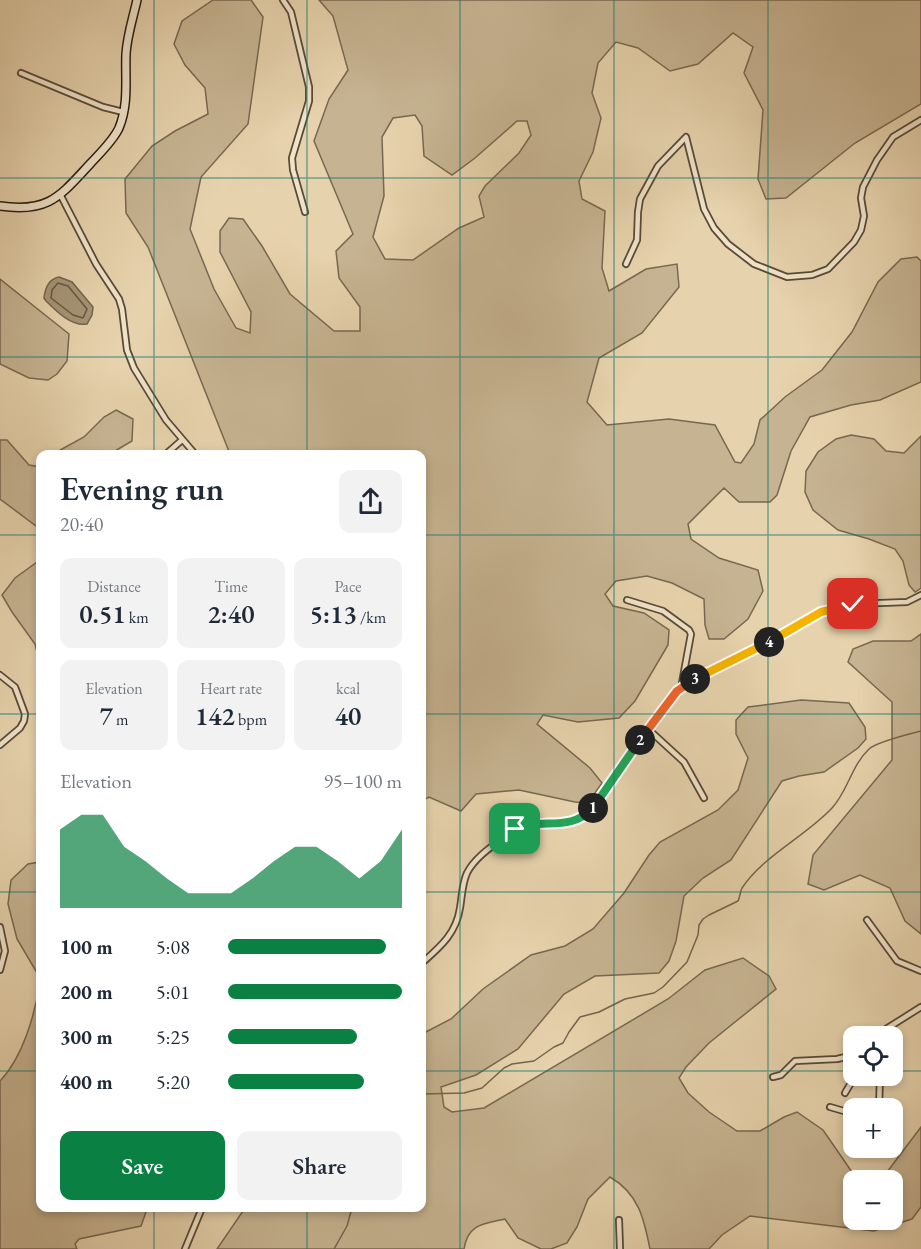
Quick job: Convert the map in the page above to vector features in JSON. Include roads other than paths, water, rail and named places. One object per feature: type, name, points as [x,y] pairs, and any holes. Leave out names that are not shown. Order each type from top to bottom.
[{"type":"main road","points":[[0,206],[21,207],[43,204],[61,196],[105,148],[119,128],[127,91],[126,52],[137,0]]},
{"type":"street","points":[[283,0],[291,12],[309,87],[309,101],[292,158],[293,170],[305,212]]},
{"type":"street","points":[[21,73],[103,107],[123,112]]},
{"type":"street","points":[[626,264],[637,240],[640,199],[658,166],[686,137],[704,209],[714,228],[728,244],[754,264],[787,277],[812,275],[828,269],[854,242],[861,230],[864,216],[861,198],[863,187],[877,160],[893,137],[921,120]]},
{"type":"street","points":[[61,196],[96,264],[121,304],[127,350],[134,368],[159,409],[191,450]]},
{"type":"street","points":[[171,450],[182,440]]},
{"type":"street","points":[[426,959],[455,928],[464,883],[468,871],[476,861],[515,829],[527,825],[566,824],[585,815],[598,802],[667,702],[681,688],[821,612],[853,604],[907,602],[921,595]]},
{"type":"street","points":[[627,600],[663,611],[689,630],[691,634],[681,688]]},
{"type":"street","points":[[0,675],[15,687],[25,714],[20,728],[0,746]]},
{"type":"street","points":[[648,729],[684,762],[704,798]]},
{"type":"street","points":[[867,920],[897,961],[921,971]]},
{"type":"street","points":[[0,927],[5,951],[0,970]]},
{"type":"street","points":[[891,1026],[921,1007]]},
{"type":"street","points":[[773,1077],[781,1075],[795,1061],[843,1058]]},
{"type":"street","points":[[845,1093],[849,1086]]},
{"type":"street","points":[[830,1107],[843,1111]]},
{"type":"street","points":[[185,1249],[200,1212]]},
{"type":"street","points":[[619,1220],[620,1249]]},
{"type":"water","points":[[59,277],[72,282],[93,307],[87,324],[70,321],[44,298],[48,284]]},
{"type":"waterway","points":[[426,1094],[464,1093],[482,1088],[504,1068],[512,1064],[534,1061],[563,1043],[580,1017],[599,1012],[625,999],[654,993],[663,987],[687,962],[703,919],[738,901],[742,888],[761,866],[832,808],[858,763],[869,749],[886,741],[921,731]]},
{"type":"waterway","points":[[334,1249],[347,1226],[351,1212]]}]
